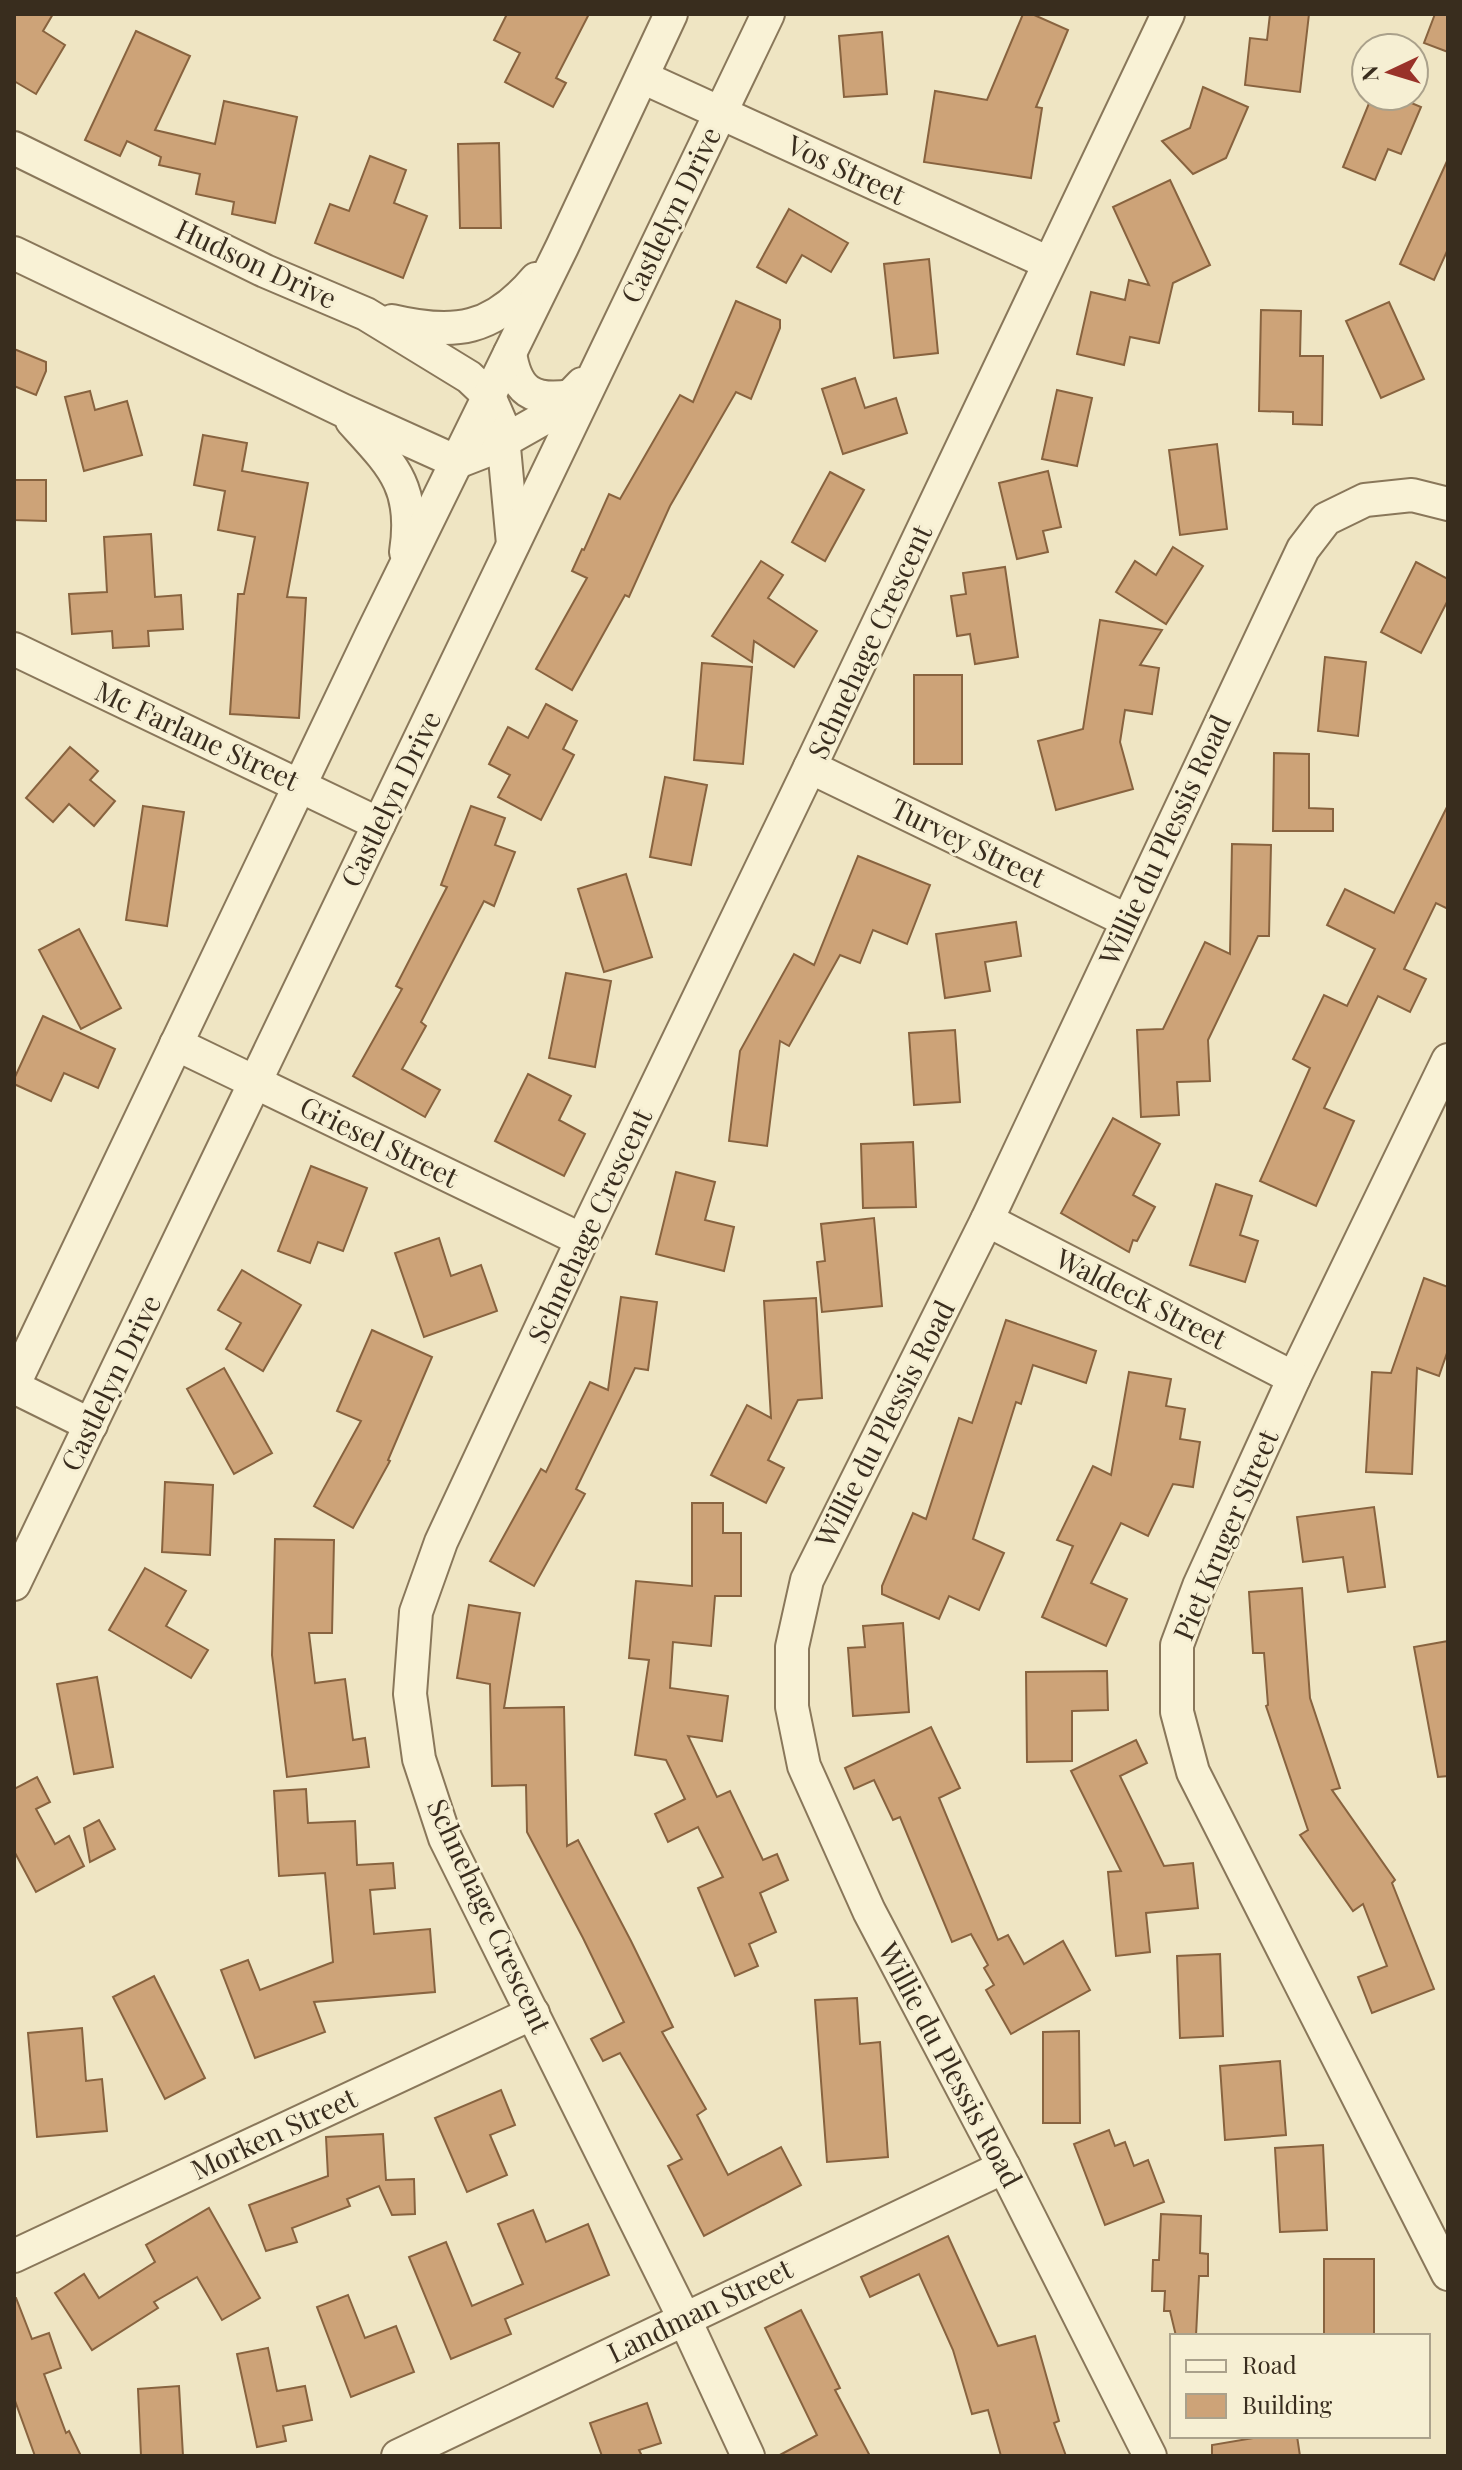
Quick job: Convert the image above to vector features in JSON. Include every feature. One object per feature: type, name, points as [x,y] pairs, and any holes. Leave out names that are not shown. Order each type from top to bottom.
[{"type":"street","points":[[91,1425],[14,1385],[671,14]]},
{"type":"street","name":"Castlelyn Drive","points":[[14,1584],[768,14]]},
{"type":"street","name":"Schnehage Crescent","points":[[748,2456],[684,2318],[445,1838],[419,1759],[410,1694],[416,1612],[441,1542],[582,1240],[1168,14]]},
{"type":"street","name":"Vos Street","points":[[642,77],[1049,263]]},
{"type":"street","name":"Hudson Drive","points":[[14,148],[265,271],[366,314],[469,377],[489,396]]},
{"type":"street","points":[[366,314],[426,329],[450,328],[488,319],[507,310],[562,247]]},
{"type":"street","points":[[14,253],[457,462],[505,441],[555,412],[598,367]]},
{"type":"street","points":[[510,353],[512,369],[520,386],[533,395],[571,396]]},
{"type":"street","points":[[489,396],[505,441],[513,544]]},
{"type":"street","points":[[342,410],[386,458],[406,495],[409,515],[403,571]]},
{"type":"street","name":"Willie du Plessis Road","points":[[1150,2456],[1004,2167],[869,1911],[804,1766],[792,1707],[792,1647],[807,1580],[987,1220],[1303,549],[1326,519],[1365,500],[1412,495],[1448,504]]},
{"type":"street","name":"Mc Farlane Street","points":[[14,649],[379,824]]},
{"type":"street","name":"Turvey Street","points":[[810,767],[1126,920]]},
{"type":"street","name":"Griesel Street","points":[[176,1044],[582,1240]]},
{"type":"street","name":"Piet Kruger Street","points":[[1448,1060],[1294,1378],[1199,1586],[1177,1645],[1177,1712],[1193,1772],[1448,2274]]},
{"type":"street","name":"Waldeck Street","points":[[987,1220],[1294,1378]]},
{"type":"street","name":"Morken Street","points":[[14,2256],[533,2013]]},
{"type":"street","name":"Landman Street","points":[[398,2456],[1004,2167]]},
{"type":"building","points":[[14,14],[53,14],[43,31],[65,45],[36,94],[14,81]]},
{"type":"building","points":[[507,14],[589,14],[556,78],[566,83],[553,107],[505,82],[520,53],[494,40]]},
{"type":"building","points":[[1023,14],[1032,14],[1068,30],[1036,107],[1042,108],[1031,178],[924,162],[935,91],[987,100]]},
{"type":"building","points":[[1270,14],[1309,14],[1300,92],[1245,85],[1250,38],[1267,40]]},
{"type":"building","points":[[1435,14],[1448,14],[1448,52],[1430,45],[1428,32]]},
{"type":"building","points":[[136,31],[190,56],[155,130],[215,144],[224,101],[297,117],[275,223],[232,214],[234,202],[196,194],[200,174],[159,165],[161,157],[127,141],[120,156],[85,140]]},
{"type":"building","points":[[882,32],[887,94],[844,97],[839,36]]},
{"type":"building","points":[[1203,87],[1248,107],[1226,158],[1193,174],[1162,141],[1190,128]]},
{"type":"building","points":[[1365,112],[1419,112],[1401,154],[1388,149],[1375,180],[1343,167]]},
{"type":"building","points":[[499,143],[501,228],[460,228],[458,144]]},
{"type":"building","points":[[370,156],[406,170],[394,203],[427,216],[403,278],[315,243],[330,204],[349,211]]},
{"type":"building","points":[[1448,159],[1448,249],[1434,280],[1400,264]]},
{"type":"building","points":[[1170,180],[1210,265],[1173,283],[1159,343],[1130,337],[1124,365],[1077,354],[1091,292],[1125,300],[1129,280],[1149,285],[1113,207]]},
{"type":"building","points":[[789,209],[848,243],[831,272],[802,255],[786,283],[757,267]]},
{"type":"building","points":[[929,259],[938,353],[894,358],[884,264]]},
{"type":"building","points":[[736,301],[780,320],[780,328],[751,399],[736,392],[670,506],[629,597],[625,595],[572,690],[536,669],[587,578],[572,571],[609,494],[620,499],[680,395],[693,402]]},
{"type":"building","points":[[1389,302],[1424,379],[1381,398],[1346,321]]},
{"type":"building","points":[[1261,310],[1301,311],[1300,356],[1323,356],[1322,425],[1293,424],[1293,412],[1259,411]]},
{"type":"building","points":[[14,349],[46,362],[46,371],[36,395],[14,386]]},
{"type":"building","points":[[855,378],[865,408],[896,398],[907,433],[843,454],[822,389]]},
{"type":"building","points":[[1057,390],[1092,398],[1077,466],[1042,459]]},
{"type":"building","points":[[90,391],[95,410],[127,401],[142,455],[84,471],[65,397]]},
{"type":"building","points":[[203,435],[247,443],[242,471],[308,483],[287,597],[306,598],[299,718],[230,714],[238,594],[244,594],[255,537],[218,530],[225,491],[194,485]]},
{"type":"building","points":[[1217,444],[1227,529],[1180,535],[1169,450]]},
{"type":"building","points":[[1048,471],[1061,527],[1043,531],[1048,552],[1017,559],[999,483]]},
{"type":"building","points":[[830,472],[864,490],[825,561],[792,542]]},
{"type":"building","points":[[14,480],[46,480],[46,521],[14,520]]},
{"type":"building","points":[[151,534],[155,597],[181,595],[183,629],[148,631],[149,646],[113,648],[112,631],[72,634],[69,594],[107,592],[104,537]]},
{"type":"building","points":[[1173,547],[1203,566],[1166,624],[1116,592],[1135,561],[1156,575]]},
{"type":"building","points":[[761,561],[783,575],[768,598],[817,631],[794,667],[754,641],[752,662],[712,636]]},
{"type":"building","points":[[1416,562],[1448,579],[1448,600],[1421,653],[1381,632]]},
{"type":"building","points":[[1005,567],[1018,657],[975,664],[970,634],[957,636],[951,596],[966,594],[963,573]]},
{"type":"building","points":[[1100,620],[1162,630],[1140,665],[1159,668],[1152,714],[1125,710],[1120,742],[1133,789],[1056,810],[1038,741],[1083,729]]},
{"type":"building","points":[[1325,657],[1366,662],[1358,736],[1318,731]]},
{"type":"building","points":[[702,663],[752,667],[743,764],[694,760]]},
{"type":"building","points":[[914,675],[962,675],[962,764],[914,764]]},
{"type":"building","points":[[546,704],[577,721],[563,749],[574,755],[541,820],[498,797],[510,775],[489,764],[508,727],[528,738]]},
{"type":"building","points":[[70,747],[98,771],[90,780],[115,801],[94,826],[69,804],[53,822],[26,798]]},
{"type":"building","points":[[1274,753],[1309,754],[1309,808],[1333,809],[1333,831],[1273,831]]},
{"type":"building","points":[[665,777],[707,785],[691,865],[650,857]]},
{"type":"building","points":[[1448,805],[1448,909],[1436,903],[1404,969],[1426,979],[1410,1012],[1378,996],[1324,1108],[1354,1121],[1316,1206],[1260,1181],[1310,1068],[1293,1059],[1324,995],[1347,1006],[1375,949],[1327,925],[1345,889],[1394,913]]},
{"type":"building","points":[[143,806],[184,812],[167,926],[126,920]]},
{"type":"building","points":[[471,806],[505,818],[495,845],[515,852],[494,906],[484,901],[421,1022],[426,1026],[402,1069],[440,1090],[425,1117],[353,1076],[402,989],[396,986],[447,887],[441,885]]},
{"type":"building","points":[[1232,844],[1271,845],[1269,936],[1258,936],[1208,1040],[1210,1081],[1177,1082],[1179,1115],[1141,1117],[1137,1030],[1163,1029],[1205,942],[1230,954]]},
{"type":"building","points":[[858,856],[930,885],[907,944],[873,930],[860,963],[840,955],[789,1046],[780,1041],[767,1146],[729,1141],[740,1051],[794,954],[814,965]]},
{"type":"building","points":[[626,874],[652,957],[604,972],[578,889]]},
{"type":"building","points":[[1016,922],[1021,956],[985,962],[990,991],[945,998],[936,934]]},
{"type":"building","points":[[79,929],[121,1008],[81,1029],[39,950]]},
{"type":"building","points":[[566,973],[611,981],[595,1067],[549,1058]]},
{"type":"building","points":[[43,1016],[115,1049],[98,1088],[64,1073],[51,1101],[14,1084]]},
{"type":"building","points":[[955,1030],[960,1102],[914,1105],[909,1033]]},
{"type":"building","points":[[528,1074],[571,1096],[559,1120],[585,1134],[564,1176],[495,1141]]},
{"type":"building","points":[[1113,1118],[1160,1144],[1133,1195],[1155,1207],[1137,1241],[1133,1240],[1129,1252],[1061,1213]]},
{"type":"building","points":[[913,1142],[916,1207],[863,1208],[861,1144]]},
{"type":"building","points":[[311,1166],[367,1188],[343,1251],[318,1242],[310,1263],[278,1251]]},
{"type":"building","points":[[676,1172],[715,1182],[705,1220],[734,1227],[724,1271],[656,1254]]},
{"type":"building","points":[[1216,1184],[1252,1196],[1240,1235],[1258,1241],[1245,1282],[1190,1265]]},
{"type":"building","points":[[874,1218],[882,1306],[822,1312],[817,1262],[825,1261],[821,1224]]},
{"type":"building","points":[[439,1238],[451,1276],[481,1265],[497,1311],[424,1337],[395,1253]]},
{"type":"building","points":[[242,1270],[301,1305],[263,1371],[226,1349],[241,1323],[218,1310]]},
{"type":"building","points":[[1424,1278],[1448,1287],[1448,1350],[1439,1376],[1417,1368],[1412,1474],[1366,1472],[1372,1372],[1391,1373]]},
{"type":"building","points":[[621,1297],[657,1302],[648,1370],[635,1368],[576,1489],[585,1494],[534,1586],[490,1561],[541,1469],[546,1472],[590,1382],[608,1390]]},
{"type":"building","points":[[816,1298],[822,1398],[798,1400],[768,1460],[784,1468],[766,1503],[711,1475],[747,1405],[771,1418],[764,1301]]},
{"type":"building","points":[[1006,1320],[1096,1351],[1086,1383],[1033,1365],[1021,1404],[1016,1402],[973,1539],[1004,1553],[979,1610],[949,1596],[939,1619],[882,1594],[882,1586],[913,1513],[926,1519],[959,1418],[972,1423]]},
{"type":"building","points":[[372,1330],[432,1357],[390,1461],[353,1528],[314,1506],[361,1421],[337,1411]]},
{"type":"building","points":[[224,1368],[272,1453],[234,1474],[187,1389]]},
{"type":"building","points":[[1129,1372],[1171,1379],[1166,1406],[1185,1409],[1180,1439],[1200,1442],[1193,1487],[1173,1484],[1148,1536],[1121,1523],[1091,1583],[1127,1599],[1106,1646],[1042,1617],[1073,1546],[1057,1540],[1093,1466],[1111,1475]]},
{"type":"building","points":[[165,1482],[213,1485],[210,1555],[162,1552]]},
{"type":"building","points":[[692,1503],[723,1503],[723,1533],[741,1533],[741,1596],[715,1596],[711,1646],[673,1642],[670,1688],[728,1696],[722,1741],[688,1736],[717,1797],[730,1791],[763,1860],[777,1854],[788,1880],[760,1893],[776,1932],[749,1944],[758,1966],[735,1976],[698,1888],[723,1877],[698,1827],[668,1842],[655,1814],[685,1799],[666,1760],[635,1755],[649,1660],[629,1658],[636,1581],[692,1586]]},
{"type":"building","points":[[1374,1507],[1385,1587],[1348,1592],[1343,1557],[1303,1562],[1297,1517]]},
{"type":"building","points":[[275,1539],[334,1540],[332,1633],[309,1633],[315,1683],[345,1679],[353,1740],[365,1738],[369,1767],[287,1777],[272,1655]]},
{"type":"building","points":[[145,1568],[186,1591],[166,1626],[208,1650],[191,1678],[109,1630]]},
{"type":"building","points":[[1302,1588],[1310,1698],[1340,1788],[1332,1790],[1395,1880],[1392,1883],[1434,1989],[1372,2013],[1358,1977],[1387,1966],[1363,1904],[1353,1911],[1300,1835],[1308,1830],[1266,1706],[1264,1653],[1253,1653],[1249,1592]]},
{"type":"building","points":[[469,1605],[520,1613],[504,1708],[564,1707],[567,1846],[578,1840],[631,1941],[673,2027],[662,2032],[706,2109],[697,2115],[728,2175],[781,2147],[801,2185],[704,2236],[668,2166],[682,2159],[620,2053],[603,2061],[591,2039],[624,2022],[527,1832],[526,1785],[492,1786],[490,1684],[457,1678]]},
{"type":"building","points":[[903,1623],[909,1712],[853,1716],[848,1648],[865,1647],[863,1626]]},
{"type":"building","points":[[1448,1641],[1448,1776],[1438,1777],[1414,1647]]},
{"type":"building","points":[[1107,1671],[1108,1710],[1072,1711],[1072,1761],[1027,1762],[1026,1672]]},
{"type":"building","points":[[97,1677],[113,1767],[74,1774],[57,1684]]},
{"type":"building","points":[[931,1727],[960,1788],[939,1798],[998,1940],[1008,1935],[1024,1964],[1063,1941],[1090,1990],[1011,2034],[986,1990],[994,1985],[984,1968],[988,1965],[971,1934],[952,1942],[900,1817],[893,1820],[874,1780],[854,1789],[845,1768]]},
{"type":"building","points":[[1136,1740],[1147,1763],[1120,1776],[1164,1866],[1193,1863],[1198,1908],[1146,1913],[1150,1952],[1116,1956],[1108,1872],[1121,1871],[1071,1771]]},
{"type":"building","points":[[37,1777],[50,1802],[36,1809],[55,1844],[69,1836],[84,1866],[36,1892],[14,1851],[14,1789]]},
{"type":"building","points":[[306,1789],[308,1823],[355,1821],[357,1865],[393,1863],[395,1888],[370,1890],[374,1934],[430,1929],[435,1992],[314,2002],[325,2032],[255,2058],[221,1970],[248,1960],[260,1990],[333,1962],[325,1873],[279,1876],[274,1791]]},
{"type":"building","points":[[99,1820],[115,1849],[90,1862],[84,1828]]},
{"type":"building","points":[[1220,1954],[1223,2036],[1180,2038],[1177,1956]]},
{"type":"building","points":[[154,1976],[205,2078],[165,2099],[113,1997]]},
{"type":"building","points":[[857,1998],[860,2044],[880,2042],[888,2157],[827,2162],[815,2000]]},
{"type":"building","points":[[82,2028],[86,2081],[102,2079],[107,2131],[37,2137],[28,2033]]},
{"type":"building","points":[[1079,2031],[1080,2123],[1043,2123],[1043,2032]]},
{"type":"building","points":[[1280,2061],[1286,2135],[1225,2140],[1220,2066]]},
{"type":"building","points":[[501,2090],[515,2125],[490,2135],[507,2175],[467,2192],[435,2118]]},
{"type":"building","points":[[1109,2130],[1115,2146],[1125,2142],[1134,2166],[1148,2160],[1164,2202],[1105,2225],[1074,2144]]},
{"type":"building","points":[[383,2134],[386,2180],[414,2179],[415,2214],[392,2215],[379,2186],[347,2199],[350,2206],[292,2228],[297,2242],[266,2251],[249,2205],[328,2176],[326,2137]]},
{"type":"building","points":[[1323,2145],[1327,2230],[1280,2232],[1275,2148]]},
{"type":"building","points":[[209,2208],[260,2298],[222,2320],[197,2277],[154,2302],[158,2308],[92,2350],[55,2293],[84,2274],[99,2298],[155,2262],[146,2245]]},
{"type":"building","points":[[533,2210],[546,2242],[588,2224],[609,2275],[505,2319],[511,2334],[451,2359],[409,2257],[446,2242],[472,2306],[523,2284],[498,2224]]},
{"type":"building","points":[[1161,2214],[1201,2216],[1200,2253],[1208,2254],[1208,2276],[1199,2276],[1196,2334],[1176,2334],[1170,2311],[1164,2311],[1165,2291],[1152,2291],[1153,2260],[1159,2260]]},
{"type":"building","points":[[948,2236],[998,2346],[1035,2336],[1059,2421],[1054,2423],[1066,2456],[1001,2456],[988,2410],[972,2414],[953,2350],[919,2274],[870,2297],[861,2277]]},
{"type":"building","points":[[1324,2259],[1374,2259],[1374,2334],[1324,2334]]},
{"type":"building","points":[[348,2295],[365,2338],[396,2326],[414,2372],[351,2397],[317,2307]]},
{"type":"building","points":[[14,2298],[32,2339],[49,2333],[61,2368],[44,2374],[66,2433],[69,2431],[81,2456],[35,2456],[14,2398]]},
{"type":"building","points":[[801,2310],[840,2388],[835,2390],[870,2456],[778,2456],[817,2435],[765,2328]]},
{"type":"building","points":[[268,2348],[277,2391],[305,2386],[312,2420],[283,2426],[286,2441],[257,2447],[237,2354]]},
{"type":"building","points":[[179,2386],[183,2456],[141,2456],[138,2389]]},
{"type":"building","points":[[647,2403],[661,2443],[639,2450],[642,2456],[602,2456],[590,2423]]},
{"type":"building","points":[[1253,2438],[1297,2438],[1300,2456],[1212,2456],[1212,2445]]}]
